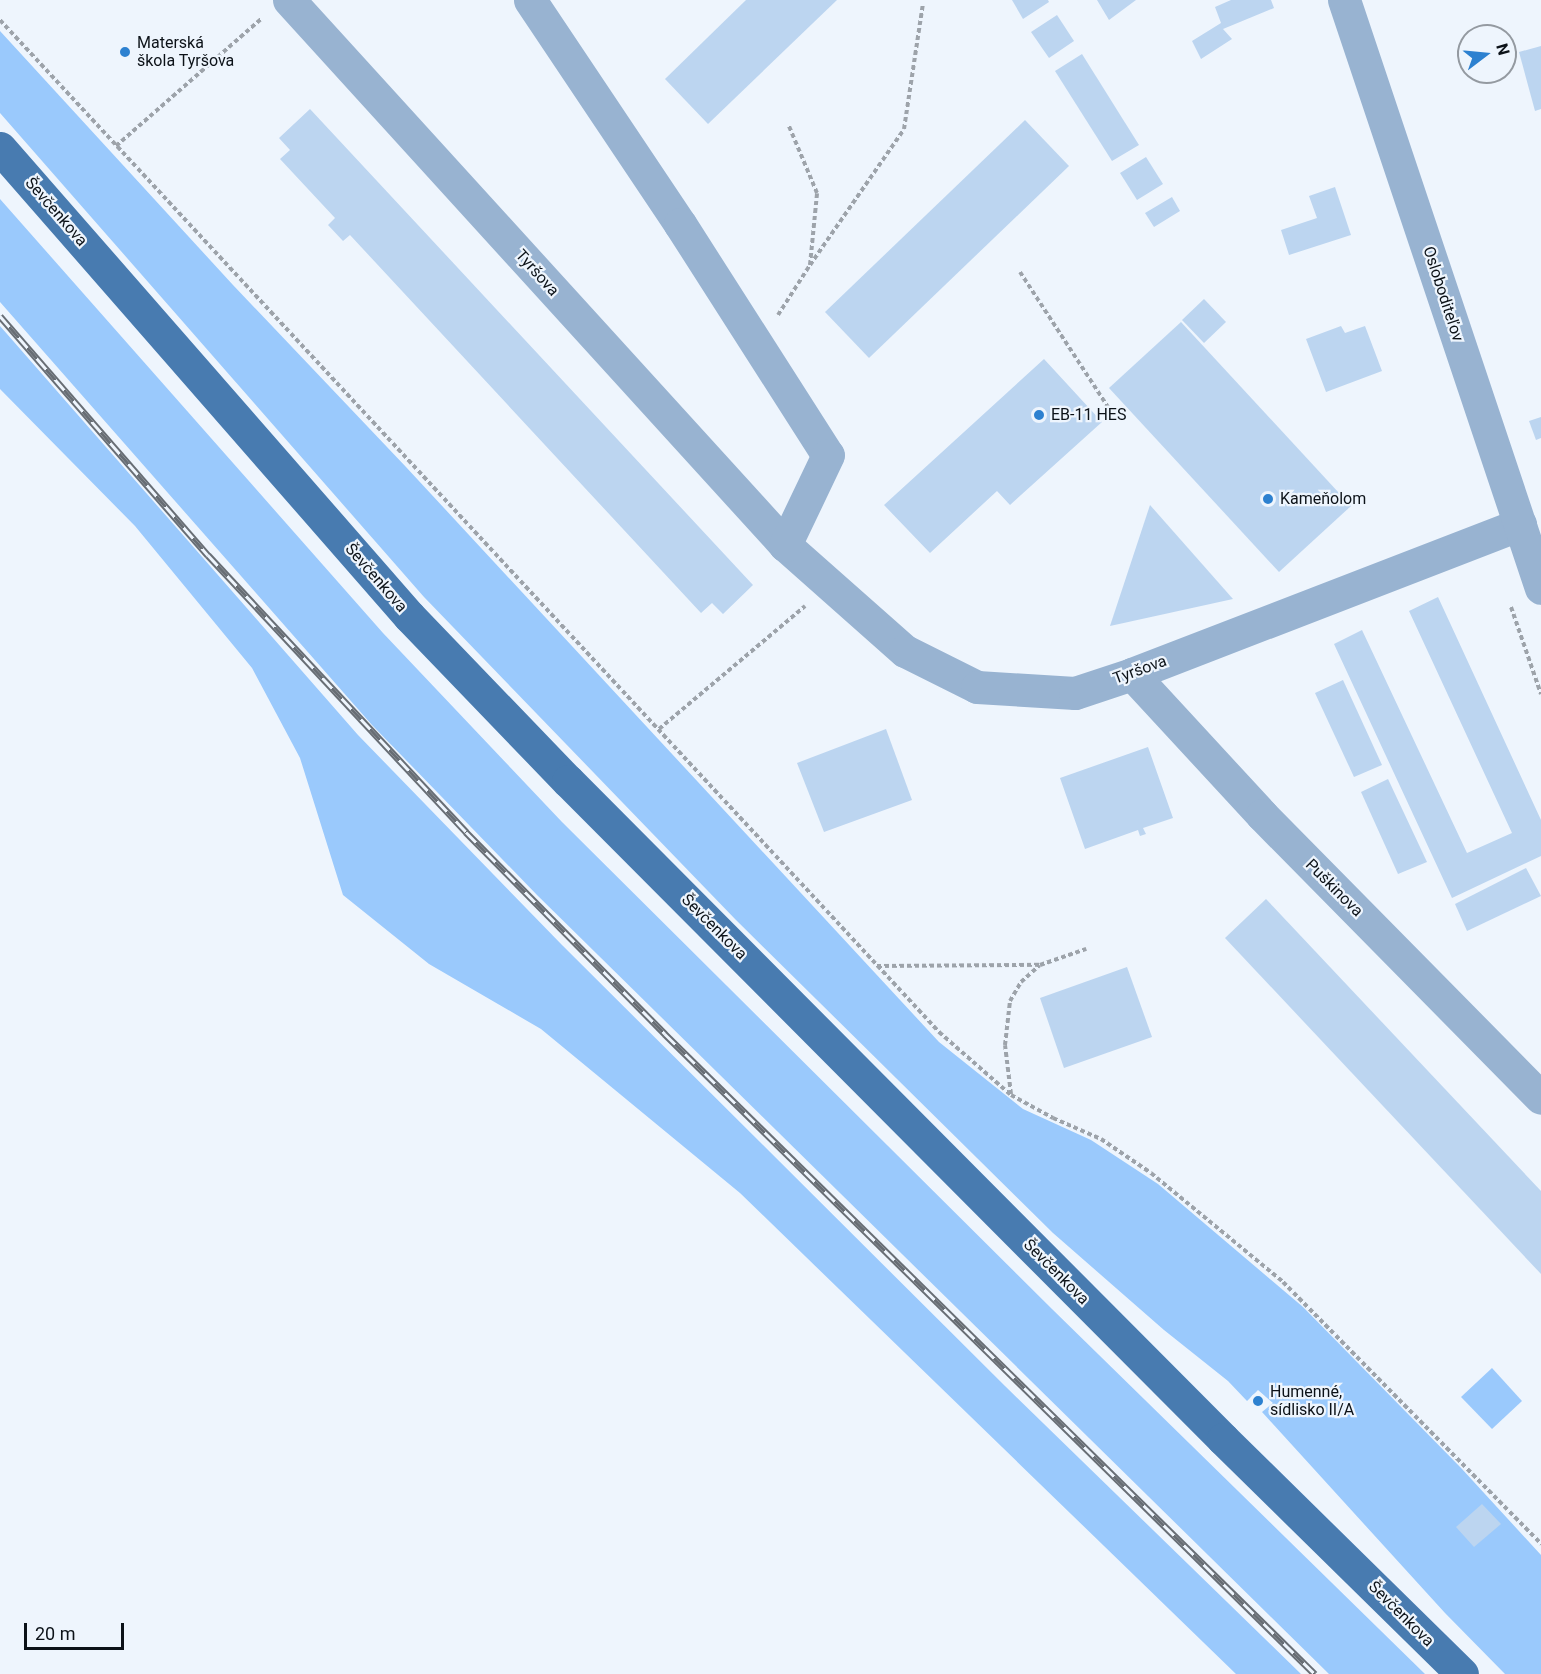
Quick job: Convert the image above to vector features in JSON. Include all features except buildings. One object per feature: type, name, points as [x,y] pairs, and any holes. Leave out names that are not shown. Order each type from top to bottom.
[{"type":"main road","name":"Ševčenkova","points":[[0,148],[409,616],[576,789],[1462,1674]]},
{"type":"street","points":[[530,0],[759,346],[828,455],[785,545]]},
{"type":"street","name":"Osloboditeľov","points":[[1344,0],[1541,588]]},
{"type":"street","name":"Tyršova","points":[[277,8],[785,545],[905,651],[977,687],[1075,693],[1132,674],[1520,524]]},
{"type":"street","name":"Puškinova","points":[[1132,674],[1262,814],[1541,1098]]},
{"type":"path","points":[[759,346],[810,265],[904,129],[923,4]]},
{"type":"path","points":[[116,146],[277,8]]},
{"type":"path","points":[[0,20],[939,1032],[1011,1095],[1053,1118],[1101,1139],[1143,1167],[1283,1282],[1541,1544]]},
{"type":"path","points":[[789,126],[818,193],[810,265]]},
{"type":"path","points":[[1020,272],[1115,418]]},
{"type":"path","points":[[659,729],[831,585]]},
{"type":"path","points":[[1511,608],[1541,694]]},
{"type":"path","points":[[876,966],[1040,965],[1086,949]]},
{"type":"path","points":[[1011,1095],[1005,1045],[1010,1001],[1021,982],[1040,965]]},
{"type":"shaded area","points":[[0,31],[233,285],[406,467],[939,1042],[1023,1109],[1091,1140],[1158,1184],[1303,1307],[1462,1469],[1541,1555],[1541,1674],[1505,1674],[1445,1613],[1262,1412],[1273,1403],[1258,1390],[1247,1401],[1228,1381],[1164,1330],[1053,1233],[736,920],[424,597],[0,113]]},
{"type":"shaded area","points":[[0,199],[383,633],[562,822],[1052,1309],[1425,1674],[1329,1674],[537,895],[372,725],[0,302]]},
{"type":"shaded area","points":[[0,326],[358,735],[562,945],[1005,1386],[1301,1674],[1236,1674],[740,1193],[541,1029],[429,964],[343,895],[300,758],[252,668],[135,526],[0,389]]},
{"type":"shaded area","points":[[1492,1368],[1522,1401],[1492,1429],[1461,1397]]},
{"type":"railway","points":[[0,316],[208,555],[466,832],[665,1034],[1315,1674]]},
{"type":"place","name":"Materská škola Tyršova","points":[[125,52]]},
{"type":"place","name":"EB-11 HES","points":[[1039,415]]},
{"type":"place","name":"Kameňolom","points":[[1268,499]]},
{"type":"place","name":"Humenné, sídlisko II/A","points":[[1258,1401]]}]
